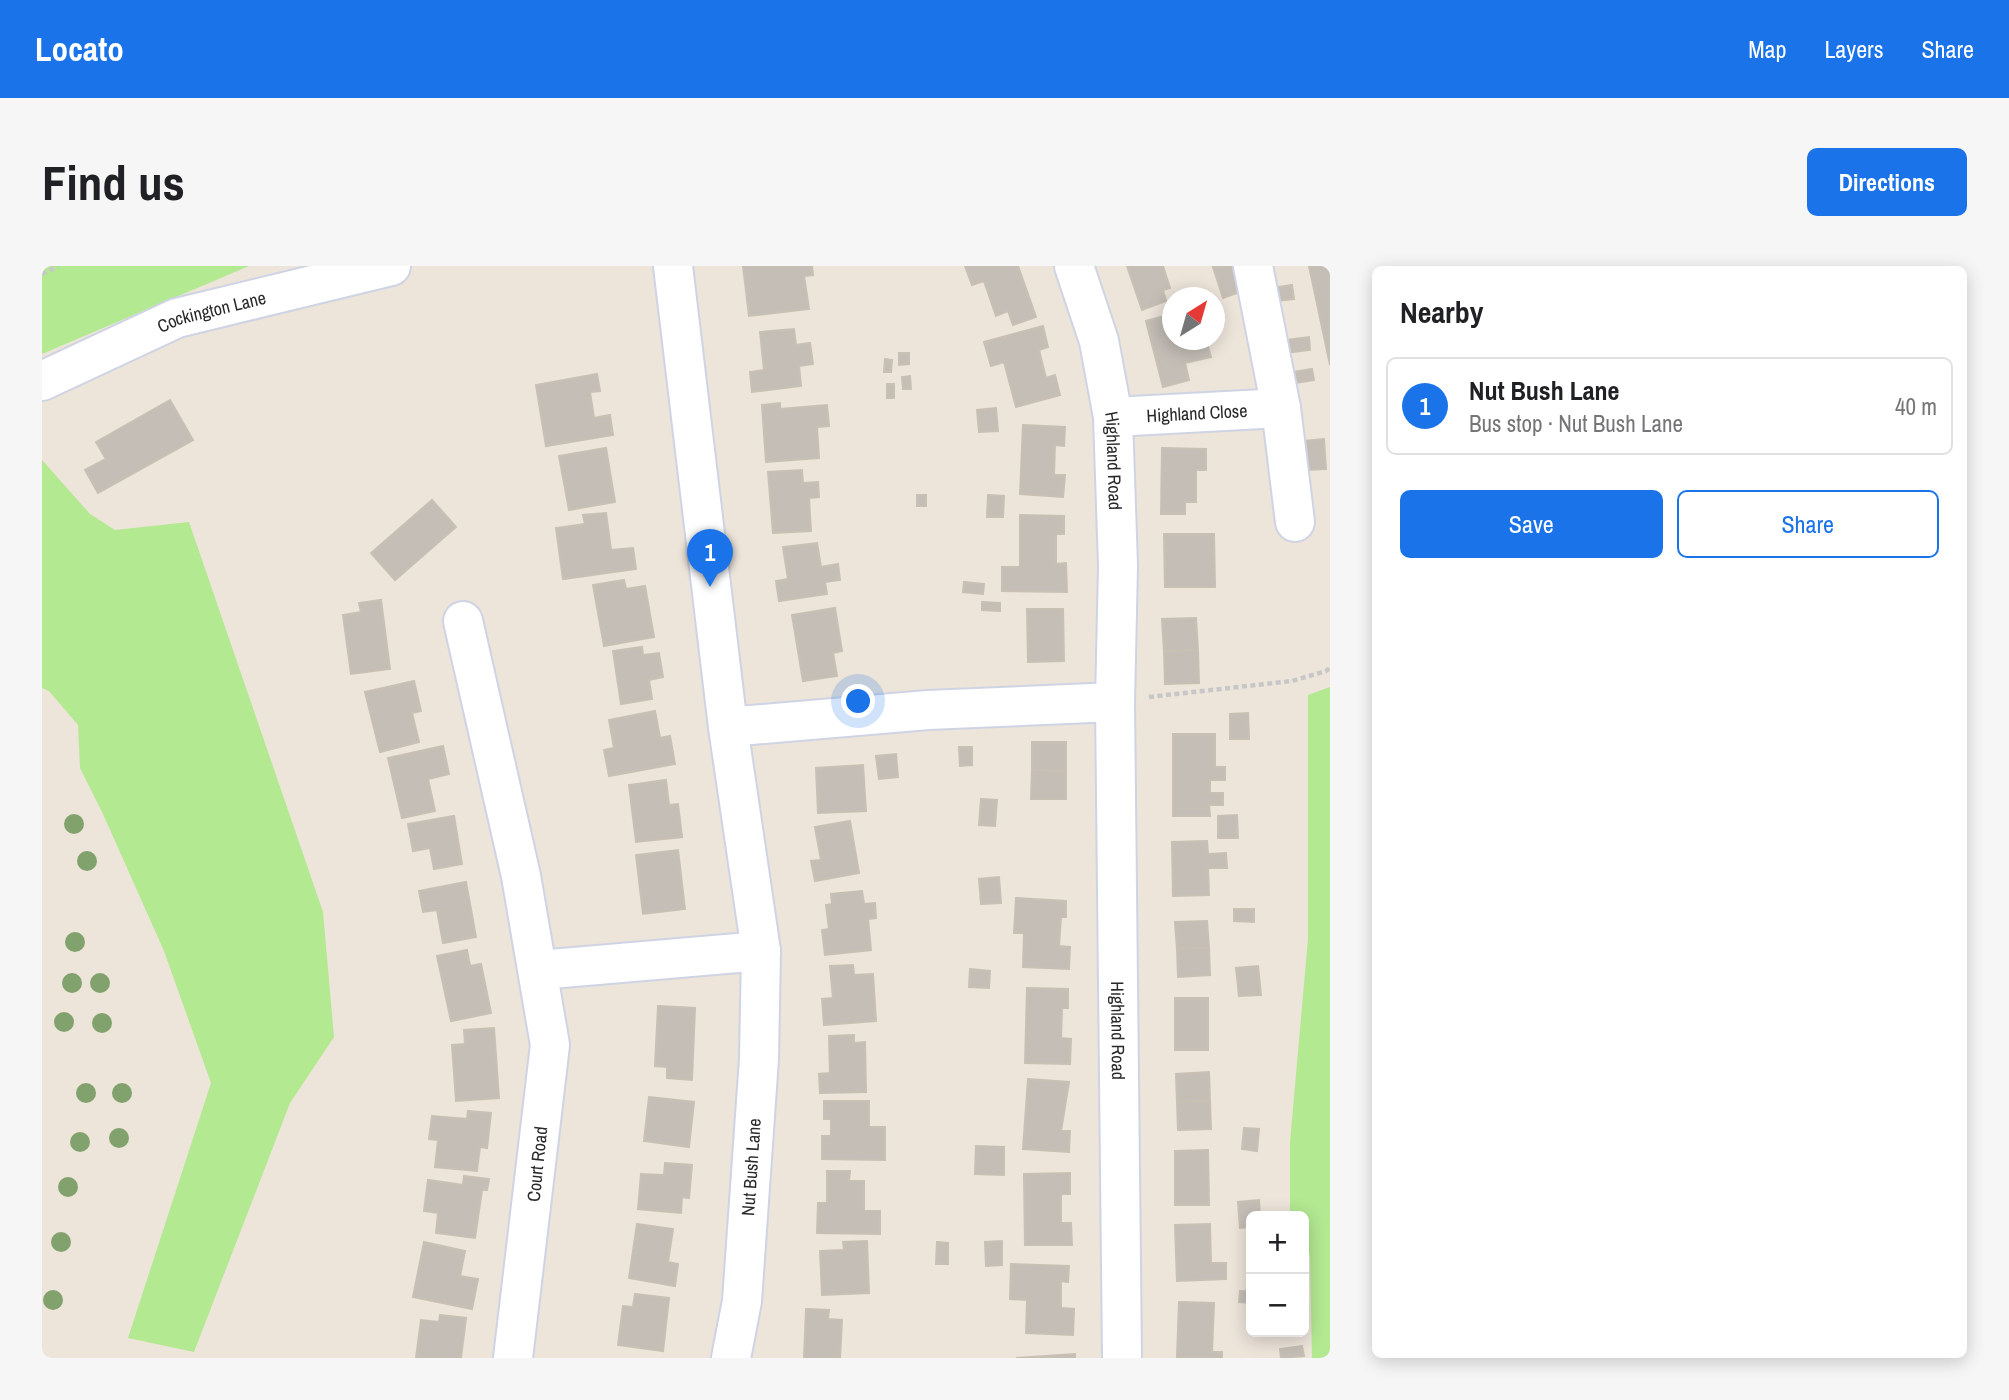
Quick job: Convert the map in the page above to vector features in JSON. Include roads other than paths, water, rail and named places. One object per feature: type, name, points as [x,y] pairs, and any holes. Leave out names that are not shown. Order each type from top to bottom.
[{"type":"street","name":"Cockington Lane","points":[[42,381],[177,318],[390,266]]},
{"type":"street","name":"Nut Bush Lane","points":[[673,266],[728,727],[761,951],[759,1059],[742,1301],[731,1358]]},
{"type":"street","name":"Highland Road","points":[[1074,266],[1099,341],[1113,417],[1118,566],[1115,702],[1122,1358]]},
{"type":"street","points":[[1254,266],[1281,408],[1295,522]]},
{"type":"street","name":"Highland Close","points":[[1113,417],[1281,408]]},
{"type":"street","name":"Court Road","points":[[463,621],[539,970],[550,1045],[513,1358]]},
{"type":"street","points":[[728,727],[928,710],[1115,702]]},
{"type":"street","points":[[539,970],[761,951]]},
{"type":"place","name":"Nut Bush Lane","points":[[710,587]]}]
